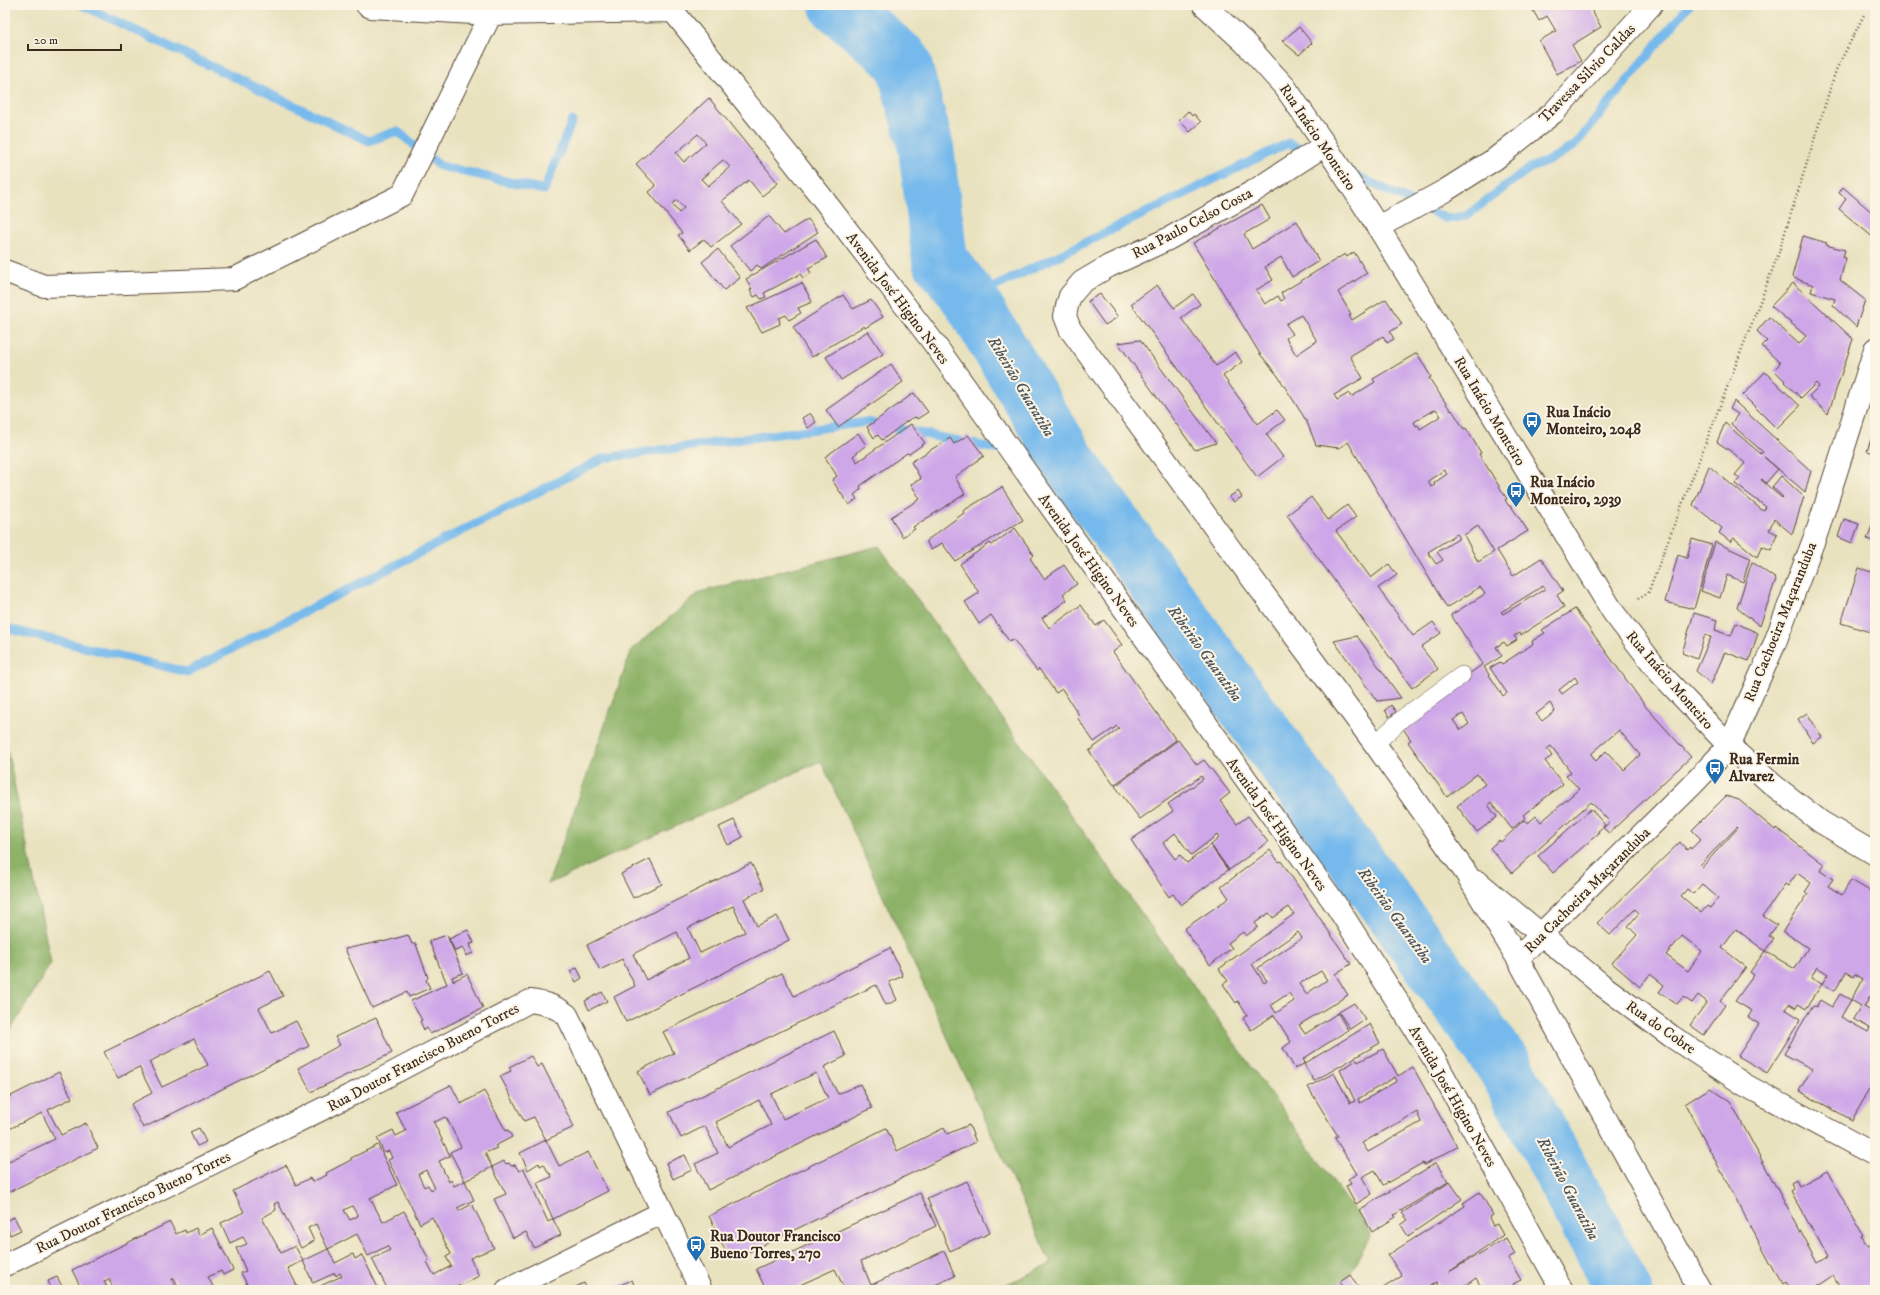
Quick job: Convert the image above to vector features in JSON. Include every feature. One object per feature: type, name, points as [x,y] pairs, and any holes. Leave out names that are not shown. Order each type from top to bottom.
[{"type":"street","points":[[5,271],[44,286],[234,279],[402,195],[491,14],[371,7],[368,5]]},
{"type":"street","name":"Rua Inácio Monteiro","points":[[1204,5],[1245,43],[1285,87],[1319,153],[1353,188],[1613,612],[1660,673],[1728,746],[1773,786],[1821,822],[1875,854]]},
{"type":"street","name":"Travessa Silvio Caldas","points":[[1378,227],[1495,159],[1553,113],[1643,9]]},
{"type":"street","name":"Avenida José Higino Neves","points":[[491,14],[672,11],[820,195],[933,342],[1336,905],[1436,1062],[1562,1290]]},
{"type":"street","name":"Rua Paulo Celso Costa","points":[[1319,153],[1168,239],[1109,266],[1082,282],[1070,296],[1066,316],[1070,330],[1375,744]]},
{"type":"street","name":"Rua Cachoeira Maçaranduba","points":[[1518,959],[1541,934],[1693,784],[1728,746],[1774,645],[1818,529],[1875,349]]},
{"type":"street","points":[[1375,744],[1466,873],[1518,959],[1700,1290]]},
{"type":"street","name":"Rua do Cobre","points":[[1466,873],[1602,985],[1671,1036],[1745,1085],[1875,1155]]},
{"type":"street","name":"Rua Doutor Francisco Bueno Torres","points":[[5,1265],[359,1091],[530,1001],[545,1003],[557,1007],[567,1015],[701,1290]]},
{"type":"street","points":[[507,1290],[663,1212]]},
{"type":"lane","points":[[1375,744],[1404,717],[1462,676]]},
{"type":"path","points":[[1613,612],[1648,593],[1778,255],[1836,70],[1864,15]]},
{"type":"green space","points":[[879,546],[1371,1234],[1341,1290],[994,1290],[1051,1264],[821,761],[548,884],[632,649],[700,592]]},
{"type":"green space","points":[[5,739],[51,963],[9,1033],[5,1034]]},
{"type":"building","points":[[1530,5],[1603,5],[1592,11],[1601,27],[1572,45],[1581,61],[1557,74],[1539,41],[1556,31],[1547,16],[1539,21]]},
{"type":"building","points":[[1299,27],[1312,43],[1299,55],[1282,41]]},
{"type":"building","points":[[709,98],[778,183],[762,196],[749,180],[722,201],[741,224],[711,247],[704,239],[690,250],[678,235],[682,233],[649,192],[656,186],[636,164]],"holes":[[[698,134],[706,143],[684,162],[676,153]],[[723,160],[730,167],[708,186],[701,179]],[[677,200],[684,208],[679,213],[672,204]]]},
{"type":"building","points":[[1188,111],[1192,116],[1194,114],[1201,122],[1190,132],[1179,120]]},
{"type":"building","points":[[1843,187],[1875,215],[1875,239],[1839,209],[1846,199],[1839,193]]},
{"type":"building","points":[[1262,205],[1270,219],[1244,234],[1252,249],[1297,221],[1319,261],[1292,277],[1281,257],[1265,267],[1273,280],[1256,290],[1265,304],[1278,296],[1281,301],[1284,299],[1281,293],[1345,254],[1347,257],[1354,252],[1367,273],[1338,292],[1351,314],[1349,316],[1352,320],[1386,299],[1402,324],[1390,332],[1394,339],[1387,343],[1383,336],[1350,356],[1363,378],[1334,395],[1337,400],[1349,393],[1351,397],[1375,382],[1373,379],[1417,353],[1431,377],[1429,378],[1464,429],[1466,428],[1481,453],[1479,454],[1507,499],[1505,500],[1509,506],[1511,506],[1528,531],[1497,550],[1513,576],[1541,558],[1563,591],[1557,595],[1564,607],[1521,635],[1520,633],[1514,636],[1517,640],[1507,646],[1504,642],[1496,647],[1502,656],[1484,667],[1503,696],[1507,693],[1490,668],[1500,662],[1502,664],[1533,644],[1532,641],[1545,633],[1542,630],[1575,609],[1646,707],[1691,757],[1609,833],[1603,828],[1610,822],[1591,802],[1512,873],[1490,848],[1499,840],[1501,842],[1524,820],[1528,823],[1536,816],[1541,822],[1579,789],[1566,775],[1571,772],[1551,746],[1547,749],[1552,756],[1545,761],[1563,784],[1523,815],[1525,818],[1512,829],[1491,802],[1488,805],[1497,817],[1477,832],[1457,806],[1485,784],[1477,774],[1447,797],[1408,742],[1411,740],[1399,723],[1483,664],[1451,615],[1485,594],[1480,587],[1447,608],[1348,442],[1339,448],[1316,445],[1307,422],[1278,376],[1260,354],[1193,243]],"holes":[[[1301,315],[1317,341],[1296,355],[1286,338],[1293,334],[1286,324]],[[1436,409],[1441,416],[1420,429],[1418,425],[1416,426],[1414,422]],[[1444,470],[1447,474],[1434,483],[1435,485],[1431,487],[1428,481]],[[1478,526],[1494,552],[1478,562],[1464,535]],[[1457,534],[1460,538],[1437,552],[1443,560],[1436,564],[1428,552]],[[1543,586],[1545,589],[1503,614],[1501,612]],[[1575,677],[1578,682],[1562,694],[1559,690]],[[1550,703],[1555,711],[1542,721],[1536,714]],[[1463,714],[1469,724],[1460,730],[1453,720]],[[1619,730],[1640,755],[1624,770],[1606,751],[1596,761],[1591,754]]]},
{"type":"building","points":[[769,216],[784,234],[808,219],[818,232],[761,269],[757,265],[750,271],[730,246]]},
{"type":"building","points":[[1803,236],[1827,243],[1826,245],[1845,250],[1843,257],[1846,258],[1840,280],[1865,300],[1856,327],[1833,305],[1835,299],[1811,292],[1813,285],[1792,277]]},
{"type":"building","points":[[816,239],[827,258],[808,268],[811,273],[803,278],[800,274],[764,293],[766,297],[761,299],[758,295],[754,297],[750,290],[752,289],[746,279]]},
{"type":"building","points":[[718,249],[740,278],[724,290],[702,262]]},
{"type":"building","points":[[802,283],[812,302],[798,308],[801,313],[789,320],[786,315],[779,318],[780,324],[762,332],[747,308]]},
{"type":"building","points":[[1793,283],[1853,339],[1828,414],[1809,396],[1819,386],[1816,383],[1801,398],[1784,382],[1785,381],[1774,370],[1780,363],[1762,346],[1767,341],[1757,331],[1769,317],[1799,344],[1806,336],[1771,306]]},
{"type":"building","points":[[1157,285],[1174,308],[1193,294],[1200,304],[1181,318],[1216,366],[1235,352],[1242,362],[1223,376],[1258,424],[1277,410],[1285,420],[1266,434],[1283,457],[1257,477],[1131,304]]},
{"type":"building","points":[[1100,294],[1118,317],[1105,325],[1088,301]]},
{"type":"building","points":[[843,295],[853,309],[871,300],[883,317],[865,328],[864,326],[812,357],[793,327]]},
{"type":"building","points":[[868,331],[883,354],[841,380],[826,357]]},
{"type":"building","points":[[1140,340],[1216,443],[1195,450],[1118,343]]},
{"type":"building","points":[[891,364],[903,382],[838,427],[826,410]]},
{"type":"building","points":[[1765,372],[1800,406],[1777,429],[1743,395]]},
{"type":"building","points":[[914,393],[928,412],[917,419],[916,417],[910,419],[882,440],[878,435],[874,438],[867,427]]},
{"type":"building","points":[[1734,401],[1811,471],[1805,492],[1764,457],[1778,469],[1766,483],[1762,479],[1761,480],[1782,498],[1783,497],[1772,487],[1781,476],[1804,497],[1792,534],[1774,519],[1769,530],[1777,534],[1771,550],[1762,546],[1757,557],[1734,538],[1731,542],[1719,533],[1722,528],[1693,505],[1709,466],[1763,511],[1766,507],[1735,484],[1740,478],[1735,475],[1745,463],[1717,442],[1725,423],[1761,454],[1763,452],[1731,424],[1738,414],[1730,409]]},
{"type":"building","points":[[810,413],[816,422],[808,428],[802,418]]},
{"type":"building","points":[[911,424],[925,443],[909,454],[907,453],[860,486],[861,489],[854,495],[857,499],[849,505],[832,480],[837,476],[825,457],[858,433],[866,445],[853,456],[857,462]]},
{"type":"building","points":[[1875,427],[1875,453],[1867,451]]},
{"type":"building","points":[[968,435],[984,456],[955,477],[965,494],[913,527],[915,529],[902,537],[891,517],[920,499],[911,484],[921,479],[911,462],[950,438],[954,444]]},
{"type":"building","points":[[1002,487],[1023,520],[955,561],[942,543],[931,550],[926,541],[964,513],[963,511]]},
{"type":"building","points":[[1238,491],[1242,497],[1234,502],[1229,497]]},
{"type":"building","points":[[1311,497],[1328,520],[1347,505],[1356,517],[1336,531],[1371,578],[1389,564],[1397,575],[1378,588],[1413,636],[1433,622],[1441,633],[1421,647],[1438,669],[1412,688],[1287,515]]},
{"type":"building","points":[[1875,517],[1875,542],[1867,539]]},
{"type":"building","points":[[1844,519],[1859,524],[1852,543],[1838,537]]},
{"type":"building","points":[[1015,528],[1034,555],[1030,558],[1044,579],[1064,565],[1077,584],[1063,594],[1067,600],[1042,618],[1049,628],[1081,605],[1096,626],[1104,620],[1122,645],[1113,652],[1176,740],[1114,785],[1089,751],[1119,729],[1117,726],[1094,742],[1077,717],[1079,715],[1062,689],[1056,693],[1039,669],[1037,671],[1013,639],[1009,641],[991,615],[979,624],[965,602],[979,593],[960,564],[990,543],[992,545]]},
{"type":"building","points":[[1692,539],[1712,545],[1694,609],[1665,602],[1678,555],[1687,558]]},
{"type":"building","points":[[1715,542],[1750,558],[1743,582],[1727,575],[1720,598],[1701,591]]},
{"type":"building","points":[[1752,562],[1776,579],[1760,626],[1737,608]]},
{"type":"building","points":[[1859,568],[1875,573],[1875,617],[1870,632],[1841,623]]},
{"type":"building","points":[[1694,613],[1717,620],[1715,630],[1731,636],[1736,623],[1758,633],[1749,661],[1725,652],[1711,684],[1696,671],[1711,637],[1705,635],[1697,659],[1682,653]]},
{"type":"building","points":[[1357,636],[1401,698],[1377,701],[1334,641]]},
{"type":"building","points":[[1391,705],[1396,712],[1389,717],[1385,710]]},
{"type":"building","points":[[1807,713],[1822,737],[1813,743],[1798,719]]},
{"type":"building","points":[[1178,740],[1197,765],[1204,760],[1230,793],[1220,801],[1237,824],[1248,816],[1268,842],[1229,870],[1211,845],[1219,838],[1217,835],[1191,855],[1175,833],[1163,843],[1175,859],[1180,855],[1187,863],[1210,845],[1228,870],[1181,905],[1173,894],[1169,897],[1131,840],[1173,811],[1168,804],[1203,779],[1201,776],[1140,819],[1115,786]]},
{"type":"building","points":[[1726,796],[1739,800],[1775,830],[1776,828],[1825,865],[1820,871],[1833,879],[1828,886],[1842,895],[1851,880],[1875,894],[1875,997],[1871,995],[1864,1007],[1875,1013],[1875,1088],[1871,1087],[1852,1120],[1799,1091],[1812,1069],[1784,1054],[1813,1005],[1816,1007],[1820,1000],[1832,1007],[1840,994],[1851,1000],[1863,979],[1855,974],[1853,977],[1846,972],[1835,991],[1822,984],[1806,1009],[1798,1004],[1796,1008],[1789,1004],[1785,1009],[1801,1019],[1767,1073],[1738,1056],[1759,1024],[1748,1017],[1752,1011],[1735,1001],[1754,975],[1750,972],[1765,951],[1736,929],[1722,948],[1746,967],[1720,1001],[1725,1005],[1704,1035],[1690,1025],[1707,1002],[1698,995],[1692,1003],[1683,997],[1677,1004],[1659,992],[1664,985],[1650,974],[1640,987],[1612,963],[1637,935],[1628,926],[1639,913],[1635,909],[1610,935],[1597,923],[1680,842],[1687,850],[1690,847],[1691,849],[1701,839],[1692,830]],"holes":[[[1737,827],[1738,828],[1702,867],[1700,865]],[[1797,873],[1811,883],[1805,892],[1808,894],[1783,931],[1808,948],[1795,969],[1765,951],[1774,938],[1769,936],[1777,925],[1763,916],[1785,884],[1788,886]],[[1702,884],[1718,898],[1710,908],[1707,906],[1701,913],[1681,896],[1687,889],[1693,894]],[[1682,936],[1702,951],[1688,971],[1666,955]],[[1817,967],[1828,974],[1822,984],[1811,978]],[[1851,1000],[1861,1006],[1853,1019],[1870,1028],[1868,1032],[1841,1017]]]},
{"type":"building","points":[[1591,809],[1605,825],[1598,831],[1599,833],[1553,873],[1538,856]]},
{"type":"building","points":[[734,820],[743,837],[728,845],[719,827]]},
{"type":"building","points":[[1270,850],[1279,862],[1281,861],[1351,964],[1335,974],[1348,995],[1299,1025],[1305,1034],[1338,1013],[1348,1030],[1303,1059],[1305,1063],[1295,1069],[1283,1048],[1291,1042],[1274,1015],[1251,1030],[1243,1018],[1247,1015],[1238,1001],[1236,1003],[1223,984],[1228,981],[1219,969],[1294,914],[1289,907],[1273,918],[1269,913],[1255,923],[1258,927],[1246,936],[1243,932],[1228,943],[1232,948],[1210,965],[1184,929],[1229,898],[1221,887]],"holes":[[[1298,932],[1302,938],[1258,968],[1267,981],[1264,983],[1252,964]],[[1321,971],[1327,980],[1306,994],[1299,984]],[[1289,993],[1294,1001],[1276,1013],[1271,1005]]]},
{"type":"building","points":[[650,859],[662,884],[633,898],[621,874]]},
{"type":"building","points":[[751,863],[764,889],[744,899],[757,926],[777,916],[789,940],[626,1022],[614,997],[635,986],[622,959],[600,970],[587,945]],"holes":[[[733,906],[745,932],[700,953],[688,928]],[[677,932],[689,958],[646,980],[633,954]]]},
{"type":"building","points":[[468,930],[474,943],[470,944],[473,953],[466,956],[463,948],[455,951],[449,939]]},
{"type":"building","points":[[408,935],[412,944],[416,944],[428,978],[426,980],[430,988],[409,997],[407,992],[372,1008],[345,949],[383,942]]},
{"type":"building","points":[[447,935],[463,973],[452,977],[453,981],[467,974],[483,1008],[430,1034],[427,1028],[424,1030],[420,1021],[422,1020],[411,1001],[447,984],[429,941]]},
{"type":"building","points":[[890,948],[903,976],[889,982],[897,1000],[886,1005],[876,985],[650,1095],[638,1071],[674,1053],[663,1032],[782,973],[794,996]]},
{"type":"building","points":[[577,968],[582,978],[576,982],[570,971]]},
{"type":"building","points":[[270,971],[283,996],[259,1008],[272,1033],[296,1021],[309,1046],[143,1128],[131,1104],[152,1093],[139,1067],[118,1078],[104,1052]],"holes":[[[194,1039],[208,1065],[162,1087],[149,1062]]]},
{"type":"building","points":[[602,992],[607,1001],[589,1010],[585,1001]]},
{"type":"building","points":[[1354,1003],[1365,1019],[1350,1029],[1339,1012]]},
{"type":"building","points":[[376,1018],[392,1053],[311,1092],[298,1068],[340,1045],[335,1037]]},
{"type":"building","points":[[1370,1024],[1380,1043],[1314,1081],[1304,1064]]},
{"type":"building","points":[[834,1031],[846,1056],[824,1067],[838,1094],[860,1084],[872,1108],[708,1190],[695,1164],[718,1153],[705,1126],[681,1138],[669,1112]],"holes":[[[816,1073],[828,1098],[783,1119],[771,1094]],[[759,1100],[771,1125],[728,1147],[716,1122]]]},
{"type":"building","points":[[1383,1049],[1398,1076],[1413,1067],[1457,1147],[1424,1165],[1423,1163],[1383,1185],[1375,1170],[1362,1177],[1372,1194],[1356,1204],[1346,1186],[1351,1184],[1348,1179],[1357,1174],[1335,1138],[1338,1136],[1308,1087],[1334,1073],[1350,1103],[1355,1101],[1340,1070],[1357,1060],[1358,1062]],"holes":[[[1395,1077],[1397,1081],[1360,1103],[1358,1099]],[[1417,1112],[1421,1122],[1368,1152],[1362,1143]]]},
{"type":"building","points":[[531,1056],[537,1067],[542,1064],[574,1127],[546,1140],[534,1117],[524,1121],[500,1076],[511,1071],[509,1067]]},
{"type":"building","points":[[59,1072],[72,1098],[48,1110],[61,1135],[86,1123],[98,1148],[5,1194],[5,1153],[9,1161],[55,1139],[42,1113],[5,1131],[5,1099]]},
{"type":"building","points":[[451,1085],[461,1104],[484,1091],[506,1131],[508,1130],[512,1137],[495,1146],[497,1148],[485,1153],[492,1167],[465,1181],[474,1200],[457,1208],[459,1211],[472,1204],[494,1248],[470,1258],[479,1276],[450,1290],[388,1290],[372,1259],[390,1250],[387,1246],[368,1256],[357,1234],[328,1249],[316,1224],[308,1228],[314,1241],[301,1248],[278,1202],[274,1204],[276,1210],[262,1218],[281,1253],[295,1246],[303,1261],[288,1268],[299,1290],[250,1290],[241,1273],[246,1271],[236,1248],[247,1244],[243,1237],[230,1243],[221,1223],[244,1212],[233,1191],[286,1165],[296,1185],[310,1178],[312,1182],[327,1175],[326,1173],[351,1160],[351,1158],[378,1145],[397,1185],[370,1198],[383,1222],[404,1211],[429,1260],[427,1262],[434,1275],[451,1266],[446,1257],[451,1254],[432,1217],[420,1224],[388,1160],[392,1158],[389,1151],[384,1153],[377,1138],[393,1130],[396,1136],[406,1131],[396,1112]],"holes":[[[445,1117],[461,1147],[450,1152],[465,1181],[454,1186],[451,1180],[449,1182],[439,1161],[450,1156],[433,1121],[435,1122]],[[426,1170],[435,1188],[431,1190],[428,1185],[424,1187],[418,1174]],[[352,1206],[358,1216],[350,1220],[344,1210]]]},
{"type":"building","points":[[1710,1088],[1730,1101],[1817,1263],[1827,1257],[1791,1191],[1794,1189],[1791,1183],[1796,1180],[1799,1186],[1827,1171],[1864,1237],[1862,1238],[1867,1248],[1875,1244],[1875,1290],[1842,1290],[1834,1276],[1813,1290],[1789,1290],[1785,1283],[1782,1285],[1685,1104]]},
{"type":"building","points":[[969,1125],[976,1142],[749,1252],[747,1251],[729,1258],[709,1216],[886,1128],[897,1151],[944,1128],[947,1134]]},
{"type":"building","points":[[199,1128],[206,1142],[197,1146],[190,1132]]},
{"type":"building","points":[[546,1140],[559,1166],[588,1152],[608,1191],[553,1219],[537,1183],[552,1177],[550,1173],[549,1174],[544,1164],[540,1166],[539,1163],[528,1170],[520,1153]]},
{"type":"building","points":[[685,1155],[692,1170],[673,1179],[666,1163]]},
{"type":"building","points":[[504,1161],[506,1164],[509,1163],[511,1166],[515,1165],[519,1171],[524,1169],[548,1222],[553,1219],[561,1235],[534,1248],[526,1232],[513,1238],[494,1199],[506,1194],[492,1167]]},
{"type":"building","points":[[1436,1163],[1448,1182],[1394,1215],[1396,1217],[1372,1232],[1359,1210]]},
{"type":"building","points":[[967,1181],[990,1233],[950,1251],[927,1198]]},
{"type":"building","points":[[1450,1182],[1462,1199],[1408,1236],[1401,1225],[1408,1220],[1402,1213]]},
{"type":"building","points":[[1480,1192],[1493,1215],[1489,1218],[1493,1226],[1497,1224],[1503,1235],[1449,1272],[1506,1238],[1515,1254],[1508,1258],[1521,1280],[1513,1284],[1516,1290],[1475,1290],[1474,1288],[1480,1285],[1476,1278],[1459,1290],[1458,1288],[1454,1290],[1442,1290],[1437,1282],[1425,1290],[1380,1290],[1402,1276],[1388,1255],[1465,1206],[1463,1203]]},
{"type":"building","points":[[920,1193],[936,1226],[861,1261],[871,1285],[944,1251],[955,1276],[924,1290],[845,1290],[835,1269],[789,1290],[766,1290],[756,1269]]},
{"type":"building","points":[[14,1217],[21,1230],[10,1235],[5,1221]]},
{"type":"building","points":[[170,1222],[176,1234],[185,1230],[186,1233],[196,1228],[199,1235],[212,1228],[233,1270],[223,1275],[221,1271],[208,1277],[215,1290],[180,1290],[174,1278],[172,1279],[178,1290],[122,1290],[120,1287],[114,1290],[109,1279],[104,1281],[108,1290],[82,1290],[72,1270]]},
{"type":"building","points":[[328,1249],[335,1263],[353,1254],[355,1259],[362,1255],[379,1290],[317,1290],[316,1288],[342,1276],[340,1273],[336,1276],[335,1273],[313,1283],[303,1261]]},
{"type":"building","points":[[1350,1275],[1361,1290],[1346,1290],[1340,1282]]},
{"type":"building","points":[[57,1277],[64,1290],[52,1290],[48,1281]]},
{"type":"building","points":[[632,1280],[636,1290],[608,1290]]},
{"type":"building","points":[[584,1283],[587,1290],[569,1290]]},
{"type":"waterway","points":[[82,5],[369,141],[397,131],[440,166],[544,190],[572,121]]},
{"type":"waterway","name":"Ribeirão Guaratiba","points":[[837,5],[903,61],[926,148],[940,260],[970,299],[1070,464],[1505,1067],[1624,1290]]},
{"type":"waterway","points":[[1349,172],[1447,219],[1466,216],[1530,168],[1548,161],[1574,146],[1689,5]]},
{"type":"waterway","points":[[970,299],[1288,143],[1310,154]]},
{"type":"waterway","points":[[5,628],[187,672],[604,458],[866,422],[1070,464]]},
{"type":"place","name":"Rua Inácio Monteiro, 2048","points":[[1532,438]]},
{"type":"place","name":"Rua Inácio Monteiro, 2939","points":[[1516,508]]},
{"type":"place","name":"Rua Fermin Alvarez","points":[[1715,785]]},
{"type":"place","name":"Rua Doutor Francisco Bueno Torres, 270","points":[[696,1262]]}]
